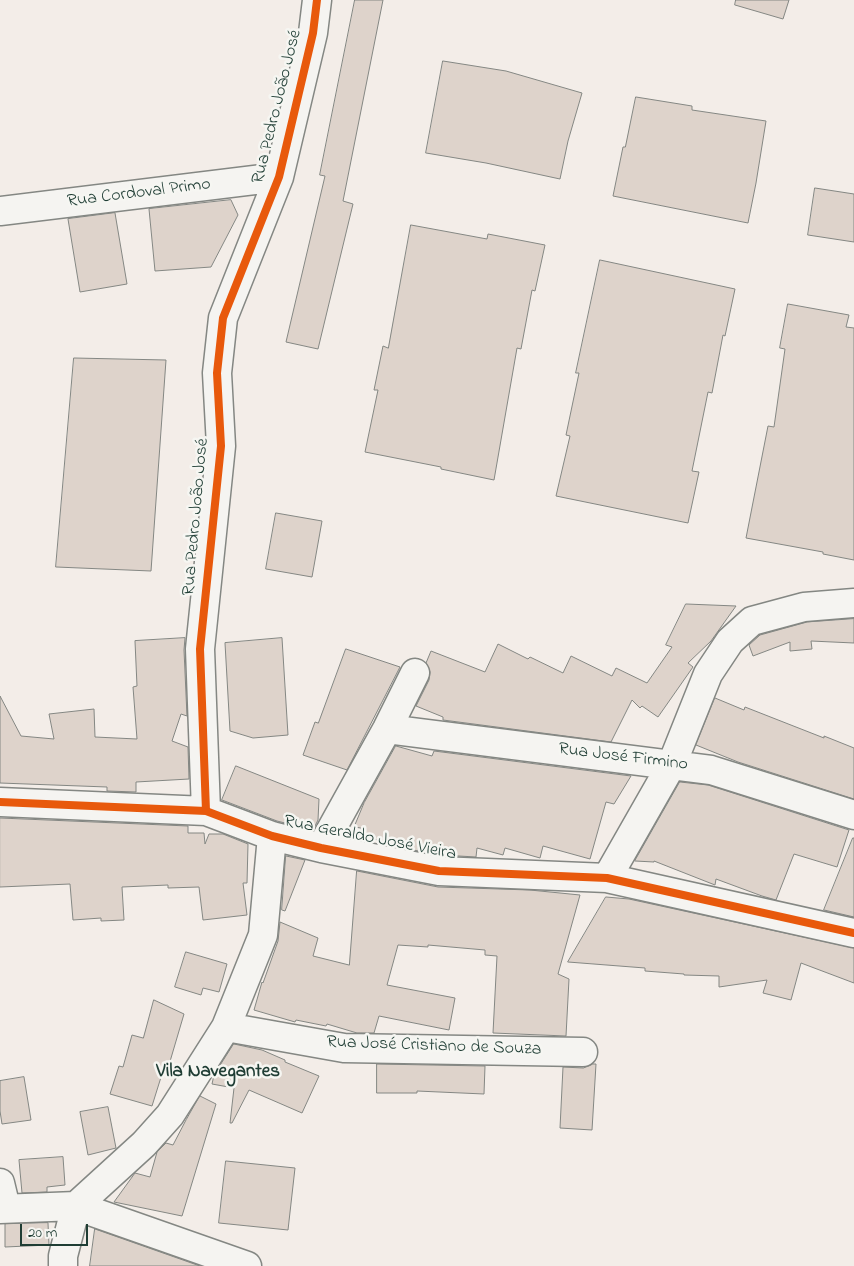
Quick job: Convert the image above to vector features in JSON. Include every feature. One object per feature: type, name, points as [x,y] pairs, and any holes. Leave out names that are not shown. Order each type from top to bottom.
[{"type":"street","name":"Rua Pedro João José","points":[[206,811],[200,649],[221,446],[217,373],[223,318],[279,177],[313,33],[317,0]]},
{"type":"street","name":"Rua Cordoval Primo","points":[[0,211],[279,177]]},
{"type":"street","points":[[607,878],[672,764],[708,674],[730,641],[752,621],[804,607],[854,603]]},
{"type":"street","points":[[321,848],[387,729],[415,673]]},
{"type":"street","name":"Rua José Firmino","points":[[387,729],[711,770],[854,815]]},
{"type":"street","name":"Rua Geraldo José Vieira","points":[[0,802],[206,811],[272,836],[321,848],[439,871],[607,878],[854,933]]},
{"type":"street","points":[[63,1266],[63,1256],[76,1206],[144,1144],[170,1116],[226,1027],[263,935],[272,836]]},
{"type":"street","name":"Rua José Cristiano de Souza","points":[[226,1027],[344,1048],[583,1052]]},
{"type":"street","points":[[2,1200],[76,1206],[247,1266]]},
{"type":"building","points":[[355,0],[383,0],[343,201],[353,204],[318,349],[286,342],[325,176],[320,175]]},
{"type":"building","points":[[736,0],[789,0],[783,19],[735,5]]},
{"type":"building","points":[[443,61],[506,71],[582,93],[568,141],[560,179],[486,163],[426,153]]},
{"type":"building","points":[[636,97],[692,106],[692,110],[766,121],[748,223],[613,196]]},
{"type":"building","points":[[815,188],[854,194],[854,242],[808,235]]},
{"type":"building","points":[[231,200],[238,215],[211,267],[155,271],[149,209]]},
{"type":"building","points":[[115,213],[127,284],[80,292],[68,219]]},
{"type":"building","points":[[411,225],[487,239],[488,234],[545,245],[535,291],[532,290],[521,349],[517,348],[494,480],[365,452],[378,390],[374,390],[383,346],[388,348]]},
{"type":"building","points":[[600,260],[735,289],[725,336],[723,335],[712,393],[708,392],[692,471],[699,472],[688,523],[556,496],[570,436],[566,435],[579,373],[576,373]]},
{"type":"building","points":[[788,304],[849,315],[846,327],[854,328],[854,560],[823,554],[823,552],[746,538],[768,426],[774,427],[785,349],[780,348]]},
{"type":"building","points":[[74,358],[166,360],[151,571],[56,567]]},
{"type":"building","points":[[276,513],[322,521],[312,577],[266,569]]},
{"type":"building","points":[[686,604],[736,606],[711,641],[688,663],[693,667],[658,717],[642,706],[640,708],[632,700],[611,742],[443,720],[443,717],[416,706],[429,680],[430,672],[426,663],[431,651],[485,672],[498,644],[563,673],[571,656],[612,676],[616,668],[647,683],[672,647],[666,645]]},
{"type":"building","points":[[854,619],[854,643],[811,641],[812,649],[790,651],[790,642],[753,656],[749,645],[760,635],[807,622]]},
{"type":"building","points":[[185,638],[187,716],[181,714],[172,741],[188,747],[189,779],[136,782],[136,792],[107,791],[107,787],[0,783],[0,696],[21,736],[54,739],[49,714],[94,709],[95,737],[137,739],[133,687],[137,686],[135,641]]},
{"type":"building","points":[[282,638],[288,735],[253,738],[230,731],[225,643]]},
{"type":"building","points":[[346,649],[400,667],[347,770],[303,755],[315,722],[318,723]]},
{"type":"building","points":[[715,698],[744,710],[745,707],[854,748],[854,799],[738,762],[696,745]]},
{"type":"building","points":[[396,746],[432,756],[434,751],[631,776],[614,804],[606,802],[590,859],[543,846],[540,858],[505,848],[503,855],[477,848],[476,857],[441,855],[391,846],[361,833],[361,828],[354,827],[364,803]]},
{"type":"building","points":[[236,766],[319,799],[318,820],[313,830],[277,821],[222,800]]},
{"type":"building","points":[[680,782],[708,785],[849,830],[837,867],[794,854],[776,900],[716,879],[715,885],[654,861],[635,861]]},
{"type":"building","points":[[0,818],[188,826],[188,833],[204,833],[205,844],[209,834],[223,834],[248,844],[247,883],[243,883],[247,915],[203,920],[199,887],[168,888],[168,885],[122,887],[124,920],[101,921],[101,918],[73,920],[70,884],[0,887]]},
{"type":"building","points":[[854,838],[854,917],[824,910]]},
{"type":"building","points":[[286,856],[305,860],[285,911],[282,910]]},
{"type":"building","points":[[357,871],[438,887],[530,890],[580,895],[558,974],[569,979],[566,1036],[493,1033],[497,956],[485,955],[485,950],[428,945],[428,947],[398,945],[387,985],[455,998],[449,1030],[379,1016],[374,1033],[357,1033],[327,1024],[326,1026],[296,1020],[295,1022],[254,1010],[262,982],[278,941],[280,922],[318,938],[313,956],[349,965]]},
{"type":"building","points":[[606,897],[629,899],[854,948],[854,983],[801,963],[791,1000],[763,993],[767,980],[719,987],[719,976],[684,975],[645,971],[645,968],[568,962]]},
{"type":"building","points":[[186,952],[227,964],[219,992],[203,988],[201,995],[175,987]]},
{"type":"building","points":[[154,1000],[184,1014],[166,1075],[162,1074],[152,1106],[110,1094],[119,1066],[123,1067],[132,1035],[143,1038]]},
{"type":"building","points":[[234,1044],[262,1050],[319,1076],[302,1113],[249,1090],[232,1123],[230,1123],[234,1088],[212,1084],[214,1075]]},
{"type":"building","points":[[377,1064],[485,1066],[484,1094],[417,1091],[417,1093],[377,1093]]},
{"type":"building","points":[[596,1064],[592,1130],[560,1128],[563,1067],[583,1068]]},
{"type":"building","points":[[24,1077],[31,1120],[2,1124],[0,1081]]},
{"type":"building","points":[[200,1096],[216,1104],[182,1216],[114,1202],[135,1173],[150,1177],[157,1152],[166,1143],[173,1145]]},
{"type":"building","points":[[108,1107],[116,1148],[88,1155],[80,1112]]},
{"type":"building","points":[[63,1157],[65,1185],[47,1187],[47,1192],[22,1193],[19,1160]]},
{"type":"building","points":[[226,1161],[295,1168],[288,1230],[219,1223]]},
{"type":"building","points":[[48,1223],[49,1245],[5,1247],[5,1224]]},
{"type":"building","points":[[95,1229],[200,1266],[90,1266]]},
{"type":"cycle path","points":[[206,811],[200,649],[221,446],[217,373],[223,318],[279,177],[313,33],[317,0]]},
{"type":"cycle path","points":[[0,802],[206,811],[272,836],[321,848],[439,871],[607,878],[854,933]]},
{"type":"district","name":"Vila Navegantes","points":[[218,1073]]}]
